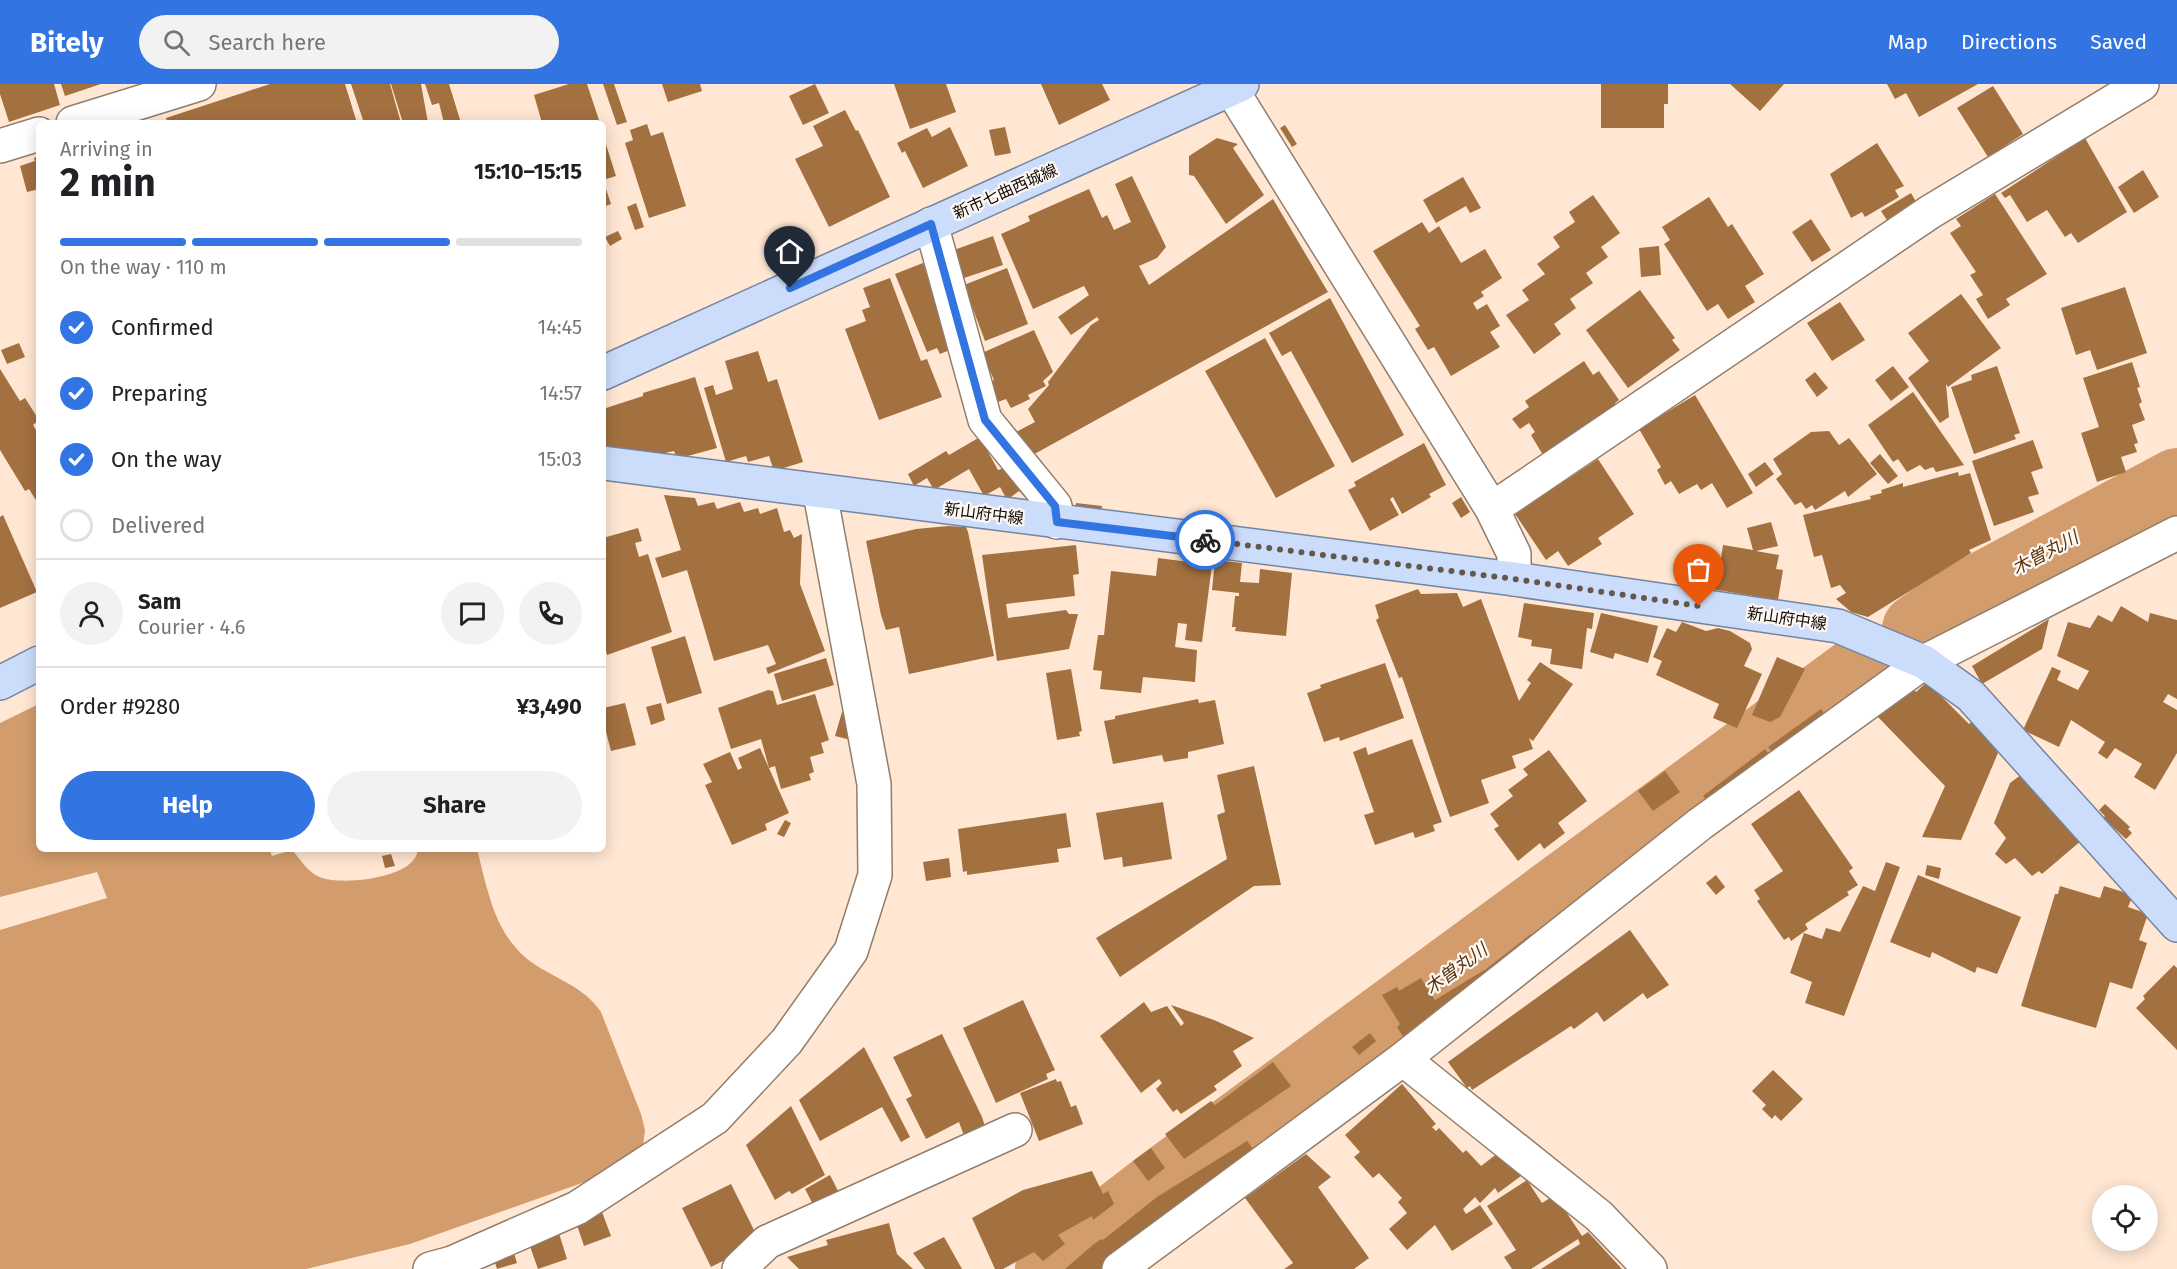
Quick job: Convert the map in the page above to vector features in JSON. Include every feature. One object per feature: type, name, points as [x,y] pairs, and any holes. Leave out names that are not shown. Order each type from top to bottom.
[{"type":"main road","name":"新市七曲西城線","points":[[606,372],[1234,86]]},
{"type":"main road","name":"新山府中線","points":[[606,464],[1514,579],[1838,626],[1924,662],[1971,696],[2177,925]]},
{"type":"main road","points":[[0,683],[36,665]]},
{"type":"street","points":[[83,120],[199,84]]},
{"type":"street","points":[[1492,509],[1930,212],[2142,84]]},
{"type":"street","points":[[1234,86],[1492,509],[1514,554],[1514,579]]},
{"type":"street","points":[[0,146],[36,135]]},
{"type":"street","points":[[931,224],[985,420],[1055,506],[1057,522]]},
{"type":"street","points":[[450,1267],[577,1208],[715,1118],[787,1041],[851,951],[875,875],[874,784],[820,493]]},
{"type":"street","points":[[1119,1269],[1403,1059],[1700,824],[1924,662],[2177,533]]},
{"type":"street","points":[[1403,1059],[1599,1216],[1650,1269]]},
{"type":"street","points":[[739,1269],[767,1242],[1015,1130]]},
{"type":"shaded area","points":[[36,705],[36,852],[270,852],[272,856],[294,852],[317,876],[346,881],[392,873],[405,867],[414,859],[417,852],[478,852],[495,914],[516,948],[536,965],[582,992],[601,1012],[641,1114],[645,1130],[643,1146],[596,1178],[410,1244],[306,1269],[0,1269],[0,930],[107,898],[97,872],[0,897],[0,723]]},
{"type":"building","points":[[0,84],[54,84],[60,105],[9,122],[0,94]]},
{"type":"building","points":[[61,84],[101,84],[65,96]]},
{"type":"building","points":[[270,84],[345,84],[356,120],[166,120],[166,118]]},
{"type":"building","points":[[351,84],[390,84],[400,120],[363,120]]},
{"type":"building","points":[[391,84],[421,84],[427,120],[402,120]]},
{"type":"building","points":[[425,84],[449,84],[460,120],[443,120],[439,103],[432,105]]},
{"type":"building","points":[[569,84],[587,84],[599,120],[541,120],[534,95]]},
{"type":"building","points":[[603,84],[614,84],[627,122],[617,125]]},
{"type":"building","points":[[662,84],[700,84],[702,91],[668,102]]},
{"type":"building","points":[[815,84],[829,113],[803,125],[789,96]]},
{"type":"building","points":[[894,84],[946,84],[956,112],[910,129]]},
{"type":"building","points":[[1041,84],[1102,84],[1110,100],[1059,125]]},
{"type":"building","points":[[1601,84],[1668,84],[1668,104],[1664,104],[1664,128],[1601,128]]},
{"type":"building","points":[[1730,84],[1784,84],[1760,111]]},
{"type":"building","points":[[1887,84],[1978,84],[1919,117],[1906,93],[1895,99]]},
{"type":"building","points":[[1993,86],[2023,134],[1988,157],[1957,108]]},
{"type":"building","points":[[845,110],[856,131],[858,130],[890,197],[829,227],[795,159],[823,146],[813,126]]},
{"type":"building","points":[[647,124],[651,136],[663,132],[686,206],[649,218],[625,143],[633,140],[630,130]]},
{"type":"building","points":[[1285,125],[1297,144],[1292,147],[1280,128]]},
{"type":"building","points":[[950,127],[968,166],[923,188],[905,151],[902,153],[897,143],[927,128],[932,137]]},
{"type":"building","points":[[1005,127],[1011,153],[995,156],[989,130]]},
{"type":"building","points":[[1217,138],[1238,144],[1233,148],[1264,195],[1226,224],[1194,176],[1189,175],[1189,156]]},
{"type":"building","points":[[2085,138],[2127,212],[2078,243],[2071,233],[2065,237],[2047,210],[2027,222],[2010,195],[2005,198],[2001,193]]},
{"type":"building","points":[[1877,143],[1904,186],[1895,190],[1899,197],[1865,217],[1862,212],[1851,218],[1830,174]]},
{"type":"building","points":[[606,144],[616,176],[606,179]]},
{"type":"building","points":[[36,157],[36,190],[27,192],[20,166],[35,161]]},
{"type":"building","points":[[2143,170],[2159,197],[2134,213],[2118,187]]},
{"type":"building","points":[[1132,176],[1166,247],[1157,258],[1139,266],[1149,285],[1273,199],[1328,292],[1029,457],[1016,432],[1035,422],[1028,409],[1049,385],[1048,382],[1091,325],[1099,320],[1097,317],[1071,335],[1058,317],[1089,295],[1084,286],[1033,309],[1001,234],[1030,221],[1028,216],[1089,189],[1102,218],[1107,215],[1114,230],[1131,222],[1115,184]]},
{"type":"building","points":[[1463,177],[1481,208],[1470,213],[1466,206],[1436,223],[1423,200]]},
{"type":"building","points":[[606,189],[611,204],[606,206]]},
{"type":"building","points":[[1911,193],[1919,207],[1890,225],[1881,211]]},
{"type":"building","points":[[1995,194],[2047,274],[2006,299],[2010,305],[1988,319],[1976,299],[1983,295],[1970,275],[1976,272],[1950,233],[1961,226],[1956,219]]},
{"type":"building","points":[[1593,195],[1620,233],[1601,247],[1608,257],[1586,273],[1593,283],[1570,299],[1576,308],[1554,324],[1561,334],[1534,354],[1506,315],[1529,300],[1522,290],[1545,274],[1537,264],[1560,247],[1553,237],[1575,222],[1569,212]]},
{"type":"building","points":[[1709,197],[1728,227],[1732,224],[1764,274],[1745,286],[1755,302],[1728,319],[1718,304],[1707,311],[1664,244],[1670,240],[1662,227]]},
{"type":"building","points":[[636,203],[644,227],[635,230],[627,207]]},
{"type":"building","points":[[1811,219],[1831,250],[1812,262],[1792,232]]},
{"type":"building","points":[[1422,222],[1429,233],[1439,226],[1461,263],[1485,249],[1502,278],[1481,292],[1484,296],[1473,303],[1477,310],[1487,304],[1500,326],[1490,332],[1500,347],[1451,376],[1434,347],[1428,350],[1415,329],[1420,326],[1373,251]]},
{"type":"building","points":[[618,231],[622,239],[610,246],[606,237]]},
{"type":"building","points":[[993,236],[1003,265],[964,278],[954,250]]},
{"type":"building","points":[[1659,246],[1661,275],[1641,277],[1639,248]]},
{"type":"building","points":[[923,263],[957,347],[940,354],[937,348],[927,352],[895,274]]},
{"type":"building","points":[[1007,268],[1028,324],[985,341],[964,285]]},
{"type":"building","points":[[890,278],[921,361],[927,359],[942,397],[879,420],[845,329],[866,321],[862,310],[870,307],[863,288]]},
{"type":"building","points":[[2125,287],[2147,353],[2097,370],[2090,350],[2076,355],[2061,308]]},
{"type":"building","points":[[1640,290],[1675,338],[1672,340],[1680,350],[1628,388],[1586,330]]},
{"type":"building","points":[[1961,294],[2001,348],[1948,387],[1946,384],[1949,417],[1940,423],[1908,378],[1929,361],[1908,333]]},
{"type":"building","points":[[1330,298],[1404,435],[1352,463],[1291,351],[1282,356],[1269,333]]},
{"type":"building","points":[[1840,302],[1865,340],[1832,361],[1807,323]]},
{"type":"building","points":[[1034,330],[1053,372],[1043,381],[1046,386],[1028,395],[1030,399],[1011,408],[1006,399],[998,402],[989,382],[994,380],[982,353]]},
{"type":"building","points":[[1265,338],[1335,466],[1276,498],[1205,371]]},
{"type":"building","points":[[19,343],[25,357],[7,364],[1,350]]},
{"type":"building","points":[[758,351],[768,382],[777,379],[803,462],[774,471],[769,456],[748,462],[746,456],[726,462],[704,388],[713,385],[716,395],[733,389],[725,361]]},
{"type":"building","points":[[1584,361],[1593,375],[1599,371],[1619,400],[1615,403],[1617,406],[1543,455],[1531,435],[1535,432],[1529,423],[1520,429],[1512,419],[1529,407],[1525,401]]},
{"type":"building","points":[[2132,362],[2140,387],[2137,388],[2142,402],[2139,404],[2145,420],[2132,425],[2138,443],[2134,444],[2137,452],[2121,457],[2126,472],[2097,482],[2081,433],[2099,427],[2083,378]]},
{"type":"building","points":[[1893,366],[1909,387],[1891,401],[1875,380]]},
{"type":"building","points":[[1997,366],[2020,433],[2014,435],[2016,439],[1974,454],[1951,387],[1972,380],[1971,375]]},
{"type":"building","points":[[0,369],[20,401],[25,398],[36,415],[36,422],[33,425],[36,430],[36,500],[29,489],[25,491],[0,450]]},
{"type":"building","points":[[1815,372],[1828,388],[1817,397],[1805,380]]},
{"type":"building","points":[[695,377],[717,448],[677,459],[674,451],[651,456],[620,454],[617,447],[606,450],[606,408],[643,396],[643,393]]},
{"type":"building","points":[[1913,392],[1964,465],[1936,472],[1933,467],[1925,470],[1920,465],[1907,472],[1898,459],[1893,462],[1868,425]]},
{"type":"building","points":[[1695,395],[1753,493],[1727,508],[1712,483],[1701,490],[1697,484],[1679,494],[1671,481],[1665,485],[1657,470],[1661,467],[1639,429]]},
{"type":"building","points":[[1829,431],[1839,445],[1849,438],[1877,474],[1848,497],[1845,491],[1815,510],[1812,505],[1806,509],[1801,502],[1795,505],[1776,479],[1782,474],[1773,459],[1811,432]]},
{"type":"building","points":[[980,437],[998,470],[1004,468],[1036,500],[1031,503],[1019,491],[1007,500],[1000,487],[984,496],[969,469],[934,490],[927,478],[914,486],[908,474],[946,451],[949,455]]},
{"type":"building","points":[[2033,440],[2043,468],[2031,472],[2039,494],[2028,497],[2034,512],[1994,526],[1972,461]]},
{"type":"building","points":[[1424,443],[1446,485],[1429,494],[1431,497],[1402,514],[1393,497],[1390,499],[1399,515],[1370,531],[1348,490],[1356,486],[1354,482]]},
{"type":"building","points":[[1880,454],[1898,476],[1888,484],[1870,463]]},
{"type":"building","points":[[1598,459],[1634,514],[1598,538],[1602,544],[1568,566],[1558,551],[1546,560],[1515,514]]},
{"type":"building","points":[[1765,462],[1774,474],[1756,487],[1748,474]]},
{"type":"building","points":[[1958,472],[1959,476],[1970,473],[1991,540],[1969,550],[1971,553],[1868,617],[1851,612],[1836,599],[1846,593],[1840,585],[1831,588],[1822,555],[1814,557],[1803,515],[1871,499],[1870,496],[1882,493],[1881,490],[1903,483],[1903,487]]},
{"type":"building","points":[[664,495],[695,498],[698,506],[714,502],[717,509],[740,502],[744,512],[758,508],[760,514],[777,508],[784,532],[790,530],[794,538],[802,534],[800,584],[825,651],[768,674],[766,668],[776,664],[768,645],[714,661],[687,570],[662,578],[655,558],[681,550]]},
{"type":"building","points":[[1461,497],[1470,512],[1461,518],[1452,503]]},
{"type":"building","points":[[1076,503],[1102,506],[1101,513],[1075,509]]},
{"type":"building","points":[[3,515],[36,592],[0,608],[0,517]]},
{"type":"building","points":[[1771,522],[1778,546],[1756,551],[1779,555],[1776,569],[1783,570],[1778,600],[1711,589],[1713,571],[1719,572],[1723,545],[1753,550],[1747,528]]},
{"type":"building","points":[[966,527],[968,532],[994,656],[909,674],[899,627],[886,630],[881,615],[866,541],[916,529]]},
{"type":"building","points":[[638,528],[642,541],[635,543],[639,557],[648,554],[672,632],[607,655],[606,651],[606,537]]},
{"type":"building","points":[[1076,545],[1079,574],[1073,575],[1075,596],[1006,604],[1008,618],[1066,610],[1069,614],[1078,614],[1069,649],[997,661],[982,555]]},
{"type":"building","points":[[1158,558],[1212,565],[1202,642],[1185,640],[1187,624],[1178,623],[1175,647],[1197,650],[1195,682],[1143,677],[1141,693],[1100,689],[1102,671],[1093,670],[1098,635],[1104,635],[1111,571],[1156,576]]},
{"type":"building","points":[[1215,560],[1242,563],[1240,582],[1259,583],[1260,569],[1292,573],[1286,636],[1235,631],[1236,627],[1232,627],[1235,596],[1239,596],[1239,593],[1212,590]]},
{"type":"building","points":[[1418,589],[1421,594],[1457,593],[1463,607],[1481,599],[1519,701],[1531,683],[1527,680],[1540,662],[1573,684],[1533,741],[1529,738],[1533,749],[1512,756],[1516,768],[1481,780],[1489,803],[1450,817],[1402,677],[1399,678],[1376,620],[1379,618],[1375,605]]},
{"type":"building","points":[[1524,603],[1594,613],[1592,629],[1587,628],[1582,669],[1550,664],[1552,649],[1531,646],[1532,640],[1518,637]]},
{"type":"building","points":[[2121,606],[2148,622],[2150,613],[2177,620],[2177,699],[2168,694],[2163,702],[2177,710],[2177,753],[2155,790],[2134,777],[2142,764],[2115,748],[2107,759],[2098,753],[2105,742],[2071,720],[2059,747],[2023,730],[2052,667],[2061,671],[2057,680],[2078,690],[2089,671],[2057,656],[2068,622],[2090,628],[2098,615],[2112,622]]},
{"type":"building","points":[[1601,613],[1658,626],[1648,663],[1615,653],[1613,659],[1590,652]]},
{"type":"building","points":[[2049,619],[2042,649],[1982,684],[1972,666]]},
{"type":"building","points":[[1682,622],[1706,631],[1718,628],[1730,631],[1750,643],[1752,649],[1744,666],[1762,674],[1737,728],[1713,718],[1719,704],[1656,675],[1662,661],[1653,657],[1667,628],[1676,632]]},
{"type":"building","points":[[685,636],[702,693],[667,704],[651,647]]},
{"type":"building","points":[[1777,657],[1805,669],[1780,717],[1770,722],[1752,715]]},
{"type":"building","points":[[826,658],[834,685],[782,701],[774,674]]},
{"type":"building","points":[[1385,663],[1404,718],[1340,741],[1339,737],[1324,742],[1307,693],[1321,688],[1320,685]]},
{"type":"building","points":[[1071,669],[1082,731],[1079,732],[1080,736],[1057,740],[1046,673]]},
{"type":"building","points":[[1927,682],[1969,724],[1974,720],[1998,753],[1961,840],[1922,837],[1945,786],[1878,717],[1911,687],[1916,692]]},
{"type":"building","points":[[768,690],[773,691],[777,705],[815,694],[829,740],[821,743],[824,753],[810,757],[814,772],[809,774],[811,780],[781,789],[775,766],[769,768],[761,739],[731,749],[718,708]]},
{"type":"building","points":[[1198,699],[1199,703],[1215,700],[1224,744],[1188,752],[1188,758],[1164,762],[1162,755],[1113,764],[1104,721],[1115,719],[1115,716]]},
{"type":"building","points":[[625,703],[636,745],[611,751],[606,732],[606,707]]},
{"type":"building","points":[[661,703],[665,720],[651,725],[646,707]]},
{"type":"building","points":[[1821,709],[1827,718],[1778,759],[1768,747]]},
{"type":"building","points":[[842,712],[865,719],[859,742],[835,736]]},
{"type":"building","points":[[1412,739],[1442,822],[1433,825],[1435,831],[1415,838],[1413,832],[1375,845],[1364,815],[1374,812],[1353,752],[1366,747],[1368,755]]},
{"type":"building","points":[[760,748],[789,813],[765,824],[767,830],[732,845],[705,785],[712,782],[703,764],[730,752],[738,770],[742,768],[738,758]]},
{"type":"building","points":[[1765,749],[1774,761],[1713,808],[1703,796]]},
{"type":"building","points":[[1549,750],[1587,801],[1558,823],[1565,833],[1544,849],[1540,843],[1518,861],[1494,829],[1499,826],[1490,814],[1513,796],[1508,790],[1528,775],[1523,769]]},
{"type":"building","points":[[1254,766],[1281,885],[1254,886],[1120,977],[1096,938],[1227,859],[1217,815],[1225,812],[1217,775]]},
{"type":"building","points":[[1665,771],[1680,792],[1653,811],[1638,791]]},
{"type":"building","points":[[2022,774],[2082,840],[2042,874],[2039,871],[2032,876],[2015,858],[2006,864],[1995,854],[2006,838],[1994,823],[2010,783]]},
{"type":"building","points":[[1799,790],[1853,868],[1849,871],[1858,885],[1847,892],[1849,895],[1805,924],[1808,929],[1791,941],[1789,937],[1784,940],[1757,901],[1760,899],[1754,890],[1783,871],[1751,824]]},
{"type":"building","points":[[1163,802],[1172,859],[1123,867],[1122,857],[1104,860],[1096,813]]},
{"type":"building","points":[[2105,804],[2130,827],[2128,829],[2132,833],[2126,839],[2103,818],[2105,816],[2099,810]]},
{"type":"building","points":[[1066,813],[1071,847],[1057,849],[1059,862],[967,875],[967,871],[963,872],[958,829]]},
{"type":"building","points":[[785,820],[791,823],[784,837],[777,834]]},
{"type":"building","points":[[391,854],[395,866],[385,868],[382,856]]},
{"type":"building","points":[[949,858],[951,877],[926,881],[923,862]]},
{"type":"building","points":[[1886,862],[1900,867],[1844,1016],[1805,1003],[1812,982],[1790,973],[1804,933],[1822,939],[1826,928],[1840,932],[1863,886],[1875,891]]},
{"type":"building","points":[[1927,865],[1941,868],[1939,879],[1925,875]]},
{"type":"building","points":[[1716,875],[1725,887],[1716,895],[1706,883]]},
{"type":"building","points":[[1918,875],[2021,917],[1997,974],[1977,967],[1975,973],[1932,952],[1930,958],[1890,942]]},
{"type":"building","points":[[2060,886],[2100,898],[2104,886],[2133,895],[2128,907],[2148,914],[2139,940],[2147,943],[2132,989],[2110,982],[2096,1028],[2021,1006],[2055,894],[2058,894]]},
{"type":"building","points":[[1630,930],[1669,985],[1647,999],[1643,993],[1604,1022],[1597,1012],[1574,1029],[1571,1026],[1472,1090],[1470,1086],[1467,1088],[1448,1062]]},
{"type":"building","points":[[1531,934],[1544,950],[1409,1046],[1397,1027],[1400,1024],[1382,995],[1397,987],[1399,991],[1421,978],[1435,1000],[1486,969]]},
{"type":"building","points":[[2174,965],[2177,968],[2177,1050],[2136,1008],[2145,999],[2143,996]]},
{"type":"building","points":[[1023,1000],[1055,1070],[1046,1074],[1048,1079],[996,1103],[963,1028]]},
{"type":"building","points":[[1144,1002],[1151,1012],[1167,1006],[1181,1026],[1184,1023],[1171,1005],[1214,1020],[1254,1038],[1233,1051],[1242,1066],[1214,1086],[1217,1090],[1181,1114],[1177,1109],[1173,1112],[1156,1089],[1162,1083],[1159,1079],[1141,1093],[1100,1036]]},
{"type":"building","points":[[1370,1033],[1376,1041],[1359,1055],[1352,1047]]},
{"type":"building","points":[[942,1034],[982,1117],[989,1138],[967,1144],[959,1122],[926,1139],[906,1099],[912,1096],[893,1057]]},
{"type":"building","points":[[864,1047],[910,1137],[901,1142],[882,1107],[820,1141],[799,1100]]},
{"type":"building","points":[[1273,1062],[1291,1086],[1184,1159],[1165,1134],[1211,1101],[1215,1105]]},
{"type":"building","points":[[1773,1070],[1803,1099],[1781,1121],[1775,1115],[1772,1119],[1762,1109],[1766,1105],[1752,1091]]},
{"type":"building","points":[[1056,1079],[1057,1082],[1061,1081],[1071,1107],[1076,1105],[1083,1124],[1039,1141],[1020,1093]]},
{"type":"building","points":[[1402,1084],[1436,1124],[1432,1127],[1436,1131],[1439,1128],[1463,1153],[1466,1150],[1481,1166],[1502,1150],[1521,1176],[1498,1193],[1495,1188],[1480,1203],[1475,1197],[1463,1209],[1466,1214],[1480,1205],[1493,1224],[1452,1251],[1435,1225],[1407,1250],[1389,1229],[1407,1213],[1398,1202],[1402,1198],[1379,1173],[1373,1178],[1354,1157],[1360,1152],[1345,1135]]},
{"type":"building","points":[[791,1106],[825,1175],[792,1194],[789,1191],[775,1200],[746,1145]]},
{"type":"building","points":[[1247,1141],[1256,1153],[1102,1269],[1065,1269],[1094,1244],[1103,1240],[1157,1197]]},
{"type":"building","points":[[1151,1148],[1165,1168],[1148,1181],[1133,1161]]},
{"type":"building","points":[[1306,1154],[1331,1177],[1318,1187],[1369,1258],[1354,1269],[1284,1269],[1293,1263],[1245,1198]]},
{"type":"building","points":[[1092,1171],[1103,1194],[1108,1191],[1114,1204],[1093,1220],[1092,1216],[1058,1235],[1065,1244],[1043,1261],[1034,1252],[1003,1269],[995,1269],[972,1218],[1023,1190]]},
{"type":"building","points":[[830,1175],[842,1199],[817,1212],[805,1189]]},
{"type":"building","points":[[1527,1180],[1542,1203],[1555,1195],[1582,1236],[1588,1232],[1622,1269],[1541,1269],[1580,1244],[1578,1239],[1531,1269],[1512,1269],[1504,1257],[1516,1250],[1487,1206]]},
{"type":"building","points":[[731,1184],[760,1242],[711,1267],[682,1208]]},
{"type":"building","points":[[602,1212],[611,1236],[584,1246],[576,1222]]},
{"type":"building","points":[[889,1223],[897,1254],[913,1269],[799,1269],[787,1257],[828,1245],[826,1240]]},
{"type":"building","points":[[557,1227],[567,1259],[538,1269],[527,1238]]},
{"type":"building","points":[[944,1237],[962,1269],[925,1269],[913,1253]]},
{"type":"building","points":[[511,1243],[517,1263],[497,1269],[491,1250]]},
{"type":"waterway","name":"木曽丸川","points":[[1917,629],[1958,600],[2177,483]]},
{"type":"waterway","name":"木曽丸川","points":[[1050,1269],[1163,1182],[1862,668]]},
{"type":"way so far","points":[[1205,540],[1514,579],[1699,606]]},
{"type":"route","points":[[790,288],[931,224],[985,420],[1055,506],[1057,522],[1205,540]]}]
